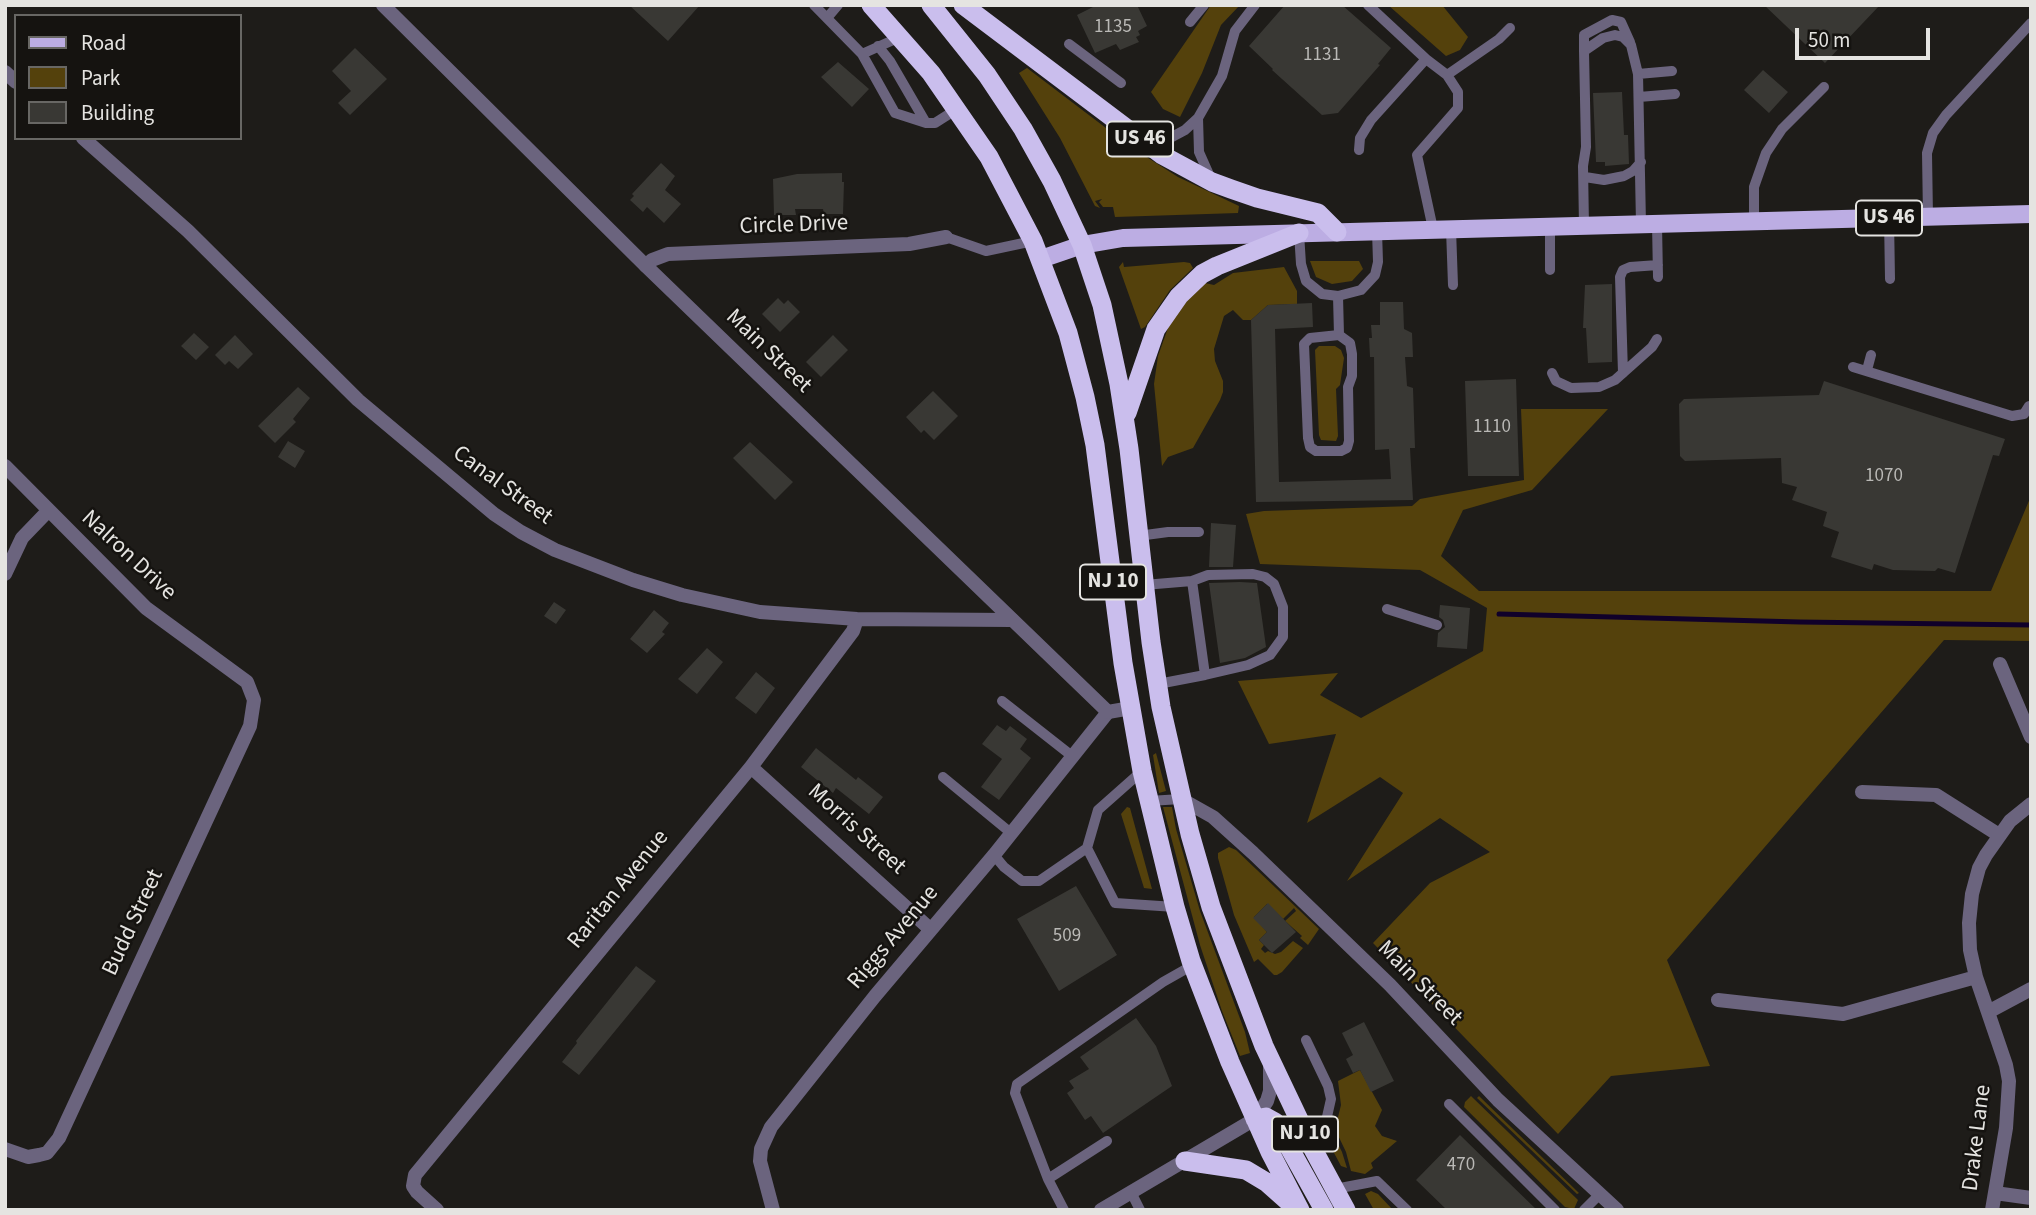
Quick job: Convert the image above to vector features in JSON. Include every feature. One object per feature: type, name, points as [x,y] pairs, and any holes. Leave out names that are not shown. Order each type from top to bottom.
[{"type":"highway","points":[[871,5],[957,108],[998,172],[1037,250]]},
{"type":"highway","name":"NJ 10","points":[[931,5],[987,75],[1023,129],[1052,181],[1082,245],[1109,332],[1125,418],[1143,585],[1158,684],[1181,799],[1211,907],[1269,1056],[1312,1149],[1346,1210]]},
{"type":"highway","name":"US 46","points":[[962,5],[1146,144],[1212,181],[1257,198],[1318,213],[1337,232]]},
{"type":"highway","points":[[1125,418],[1156,328],[1179,296],[1202,274],[1217,266],[1299,233]]},
{"type":"highway","name":"NJ 10","points":[[1037,250],[1068,333],[1088,409],[1142,771],[1175,907],[1193,965],[1230,1062],[1298,1210]]},
{"type":"highway","points":[[1255,1119],[1266,1117],[1275,1122],[1324,1210]]},
{"type":"highway","points":[[1185,1161],[1245,1170],[1266,1182],[1298,1210]]},
{"type":"main road","name":"US 46","points":[[1037,250],[1123,239],[2031,214]]},
{"type":"street","name":"Main Street","points":[[383,5],[646,266],[1108,712]]},
{"type":"street","name":"Canal Street","points":[[85,140],[188,231],[358,400],[444,474],[521,532],[580,560],[633,580],[714,604],[760,612],[857,619],[1012,620]]},
{"type":"street","name":"Circle Drive","points":[[646,266],[652,260],[668,254],[909,244],[947,237]]},
{"type":"street","name":"Nalron Drive","points":[[5,466],[146,608],[247,682],[254,700]]},
{"type":"street","points":[[5,574],[22,538],[48,511]]},
{"type":"street","name":"Raritan Avenue","points":[[437,1210],[413,1186],[415,1175],[751,766],[853,631],[857,619]]},
{"type":"street","points":[[2000,664],[2031,737]]},
{"type":"street","name":"Budd Street","points":[[5,1149],[28,1157],[47,1153],[53,1147],[250,726],[254,700]]},
{"type":"street","points":[[1108,712],[1131,708]]},
{"type":"street","name":"Riggs Avenue","points":[[773,1210],[760,1161],[761,1149],[767,1135],[930,929],[1108,712]]},
{"type":"street","name":"Morris Street","points":[[751,766],[930,929]]},
{"type":"street","points":[[1862,792],[1936,795],[1998,835]]},
{"type":"street","name":"Main Street","points":[[1181,799],[1213,817],[1253,853],[1390,985],[1499,1100],[1617,1210]]},
{"type":"street","name":"Drake Lane","points":[[1992,1210],[2006,1128],[2009,1081],[1976,977],[1970,950],[1969,923],[1972,894],[1979,868],[1998,835],[2031,804]]},
{"type":"street","points":[[1718,1000],[1843,1014],[1976,977]]},
{"type":"street","points":[[1988,1012],[2031,989]]},
{"type":"street","points":[[1101,1210],[1255,1119],[1270,1091],[1269,1056]]},
{"type":"street","points":[[1995,1193],[2031,1198]]},
{"type":"lane","points":[[814,5],[862,54],[895,113],[926,123],[935,123],[957,108]]},
{"type":"lane","points":[[827,18],[838,5]]},
{"type":"lane","points":[[1190,22],[1204,5]]},
{"type":"lane","points":[[1146,144],[1170,138],[1185,130],[1198,118],[1222,76],[1235,31],[1255,5]]},
{"type":"lane","points":[[1366,7],[1447,75],[1458,92],[1458,108],[1417,155],[1442,229],[1452,285]]},
{"type":"lane","points":[[1928,217],[1927,153],[1933,133],[1946,115],[2031,23]]},
{"type":"lane","points":[[1447,75],[1499,39],[1510,28]]},
{"type":"lane","points":[[1584,226],[1584,51],[1603,38],[1615,35],[1623,37],[1631,45],[1638,74],[1641,162],[1658,271],[1630,267],[1621,274],[1623,373]]},
{"type":"lane","points":[[862,54],[900,37]]},
{"type":"lane","points":[[1069,44],[1121,83]]},
{"type":"lane","points":[[878,46],[890,61],[926,123]]},
{"type":"lane","points":[[1359,150],[1360,138],[1371,120],[1426,59]]},
{"type":"lane","points":[[1638,74],[1672,71]]},
{"type":"lane","points":[[1754,221],[1754,187],[1766,153],[1783,129],[1824,87]]},
{"type":"lane","points":[[1639,97],[1675,94]]},
{"type":"lane","points":[[1198,118],[1199,152],[1212,181]]},
{"type":"lane","points":[[1585,177],[1604,180],[1624,176],[1641,162]]},
{"type":"lane","points":[[1889,218],[1890,279]]},
{"type":"lane","points":[[1550,226],[1550,270]]},
{"type":"lane","points":[[1299,233],[1301,264],[1306,281],[1316,291],[1338,296],[1361,290],[1375,275],[1378,262],[1377,231]]},
{"type":"lane","points":[[947,237],[986,251],[1037,250]]},
{"type":"lane","points":[[1338,296],[1339,335]]},
{"type":"lane","points":[[1339,335],[1350,343],[1352,354],[1349,445],[1341,451],[1316,451],[1310,447],[1308,438],[1304,344],[1310,338],[1339,335]]},
{"type":"lane","points":[[1552,373],[1556,381],[1580,389],[1608,384],[1652,347],[1657,339]]},
{"type":"lane","points":[[1867,370],[1871,355]]},
{"type":"lane","points":[[1853,367],[2011,416],[2025,414],[2029,406]]},
{"type":"lane","points":[[1138,536],[1168,531],[1199,532]]},
{"type":"lane","points":[[1143,585],[1192,581],[1209,575],[1253,574],[1265,577],[1274,584],[1283,607],[1283,637],[1270,655],[1248,665],[1158,684]]},
{"type":"lane","points":[[1192,581],[1205,675]]},
{"type":"lane","points":[[1387,609],[1437,625]]},
{"type":"lane","points":[[1002,701],[1072,756]]},
{"type":"lane","points":[[993,855],[1003,867],[1022,881],[1031,883],[1046,876],[1087,848],[1098,810],[1142,771]]},
{"type":"lane","points":[[943,777],[1011,833]]},
{"type":"lane","points":[[1149,801],[1181,799]]},
{"type":"lane","points":[[1087,848],[1115,903],[1175,907]]},
{"type":"lane","points":[[1064,1210],[1048,1179],[1015,1093],[1017,1084],[1163,982],[1193,965]]},
{"type":"lane","points":[[1306,1040],[1328,1086],[1331,1099],[1324,1130],[1312,1149]]},
{"type":"lane","points":[[1449,1104],[1555,1210]]},
{"type":"lane","points":[[1048,1179],[1107,1141]]},
{"type":"lane","points":[[1335,1189],[1377,1181],[1407,1210]]},
{"type":"lane","points":[[1131,1192],[1140,1210]]},
{"type":"lane","points":[[1584,1210],[1600,1194]]},
{"type":"green space","points":[[1211,5],[1240,5],[1221,25],[1202,73],[1180,117],[1163,109],[1151,92]]},
{"type":"green space","points":[[1388,5],[1442,5],[1468,37],[1460,50],[1446,56]]},
{"type":"green space","points":[[1027,68],[1131,147],[1178,177],[1239,206],[1238,213],[1115,217],[1113,207],[1103,207],[1099,202],[1102,199],[1095,201],[1100,208],[1095,206],[1060,138],[1019,73]]},
{"type":"green space","points":[[1310,261],[1359,261],[1363,269],[1352,281],[1332,284],[1316,277]]},
{"type":"green space","points":[[1123,262],[1124,267],[1184,262],[1190,263],[1193,268],[1170,290],[1141,329],[1119,267]]},
{"type":"green space","points":[[1284,267],[1297,291],[1297,304],[1268,305],[1251,320],[1243,320],[1233,310],[1224,316],[1214,349],[1215,361],[1223,381],[1220,400],[1193,448],[1168,457],[1162,466],[1154,384],[1158,356],[1169,325],[1189,297],[1205,283],[1214,285],[1233,273]]},
{"type":"green space","points":[[1319,346],[1335,346],[1341,350],[1344,358],[1340,385],[1336,389],[1336,441],[1321,440],[1319,435],[1315,350]]},
{"type":"green space","points":[[1521,409],[1608,409],[1532,490],[1463,510],[1441,556],[1479,591],[1991,591],[2031,496],[2031,641],[1944,640],[1667,960],[1710,1066],[1611,1076],[1558,1134],[1373,943],[1430,883],[1490,852],[1440,818],[1347,881],[1403,793],[1380,777],[1307,823],[1336,734],[1269,744],[1238,681],[1338,673],[1320,695],[1361,718],[1483,651],[1487,608],[1420,570],[1260,564],[1246,514],[1264,511],[1412,506],[1420,499],[1524,480]]},
{"type":"green space","points":[[1156,753],[1166,791],[1159,793],[1153,755]]},
{"type":"green space","points":[[1127,807],[1130,808],[1152,889],[1144,888],[1121,814]]},
{"type":"green space","points":[[1163,807],[1172,807],[1200,911],[1245,1032],[1250,1053],[1240,1056],[1222,1011],[1200,945]]},
{"type":"green space","points":[[1229,847],[1236,850],[1319,929],[1308,945],[1285,921],[1296,911],[1294,908],[1283,919],[1267,904],[1254,917],[1267,932],[1259,940],[1264,945],[1261,949],[1265,953],[1281,952],[1293,941],[1303,948],[1277,975],[1258,959],[1254,962],[1234,915],[1218,858],[1218,853]]},
{"type":"green space","points":[[1360,1070],[1382,1110],[1375,1126],[1382,1136],[1397,1141],[1371,1163],[1373,1168],[1365,1174],[1351,1171],[1335,1129],[1341,1105],[1338,1081]]},
{"type":"green space","points":[[1471,1096],[1578,1200],[1574,1209],[1565,1207],[1464,1107]]},
{"type":"green space","points":[[1479,1096],[1579,1193],[1477,1098]]},
{"type":"green space","points":[[1333,1134],[1347,1168],[1341,1166],[1333,1151]]},
{"type":"green space","points":[[1371,1191],[1378,1194],[1393,1210],[1374,1210],[1365,1194]]},
{"type":"building","points":[[629,5],[700,5],[668,41]]},
{"type":"building","points":[[1097,5],[1137,5],[1147,26],[1138,31],[1140,35],[1136,37],[1139,42],[1120,50],[1116,44],[1095,53],[1077,15]]},
{"type":"building","points":[[1285,5],[1342,5],[1391,48],[1378,64],[1380,65],[1338,113],[1322,115],[1249,46]]},
{"type":"building","points":[[1764,5],[1880,5],[1825,63]]},
{"type":"building","points":[[355,48],[387,79],[350,115],[338,103],[351,91],[332,71]]},
{"type":"building","points":[[838,62],[869,89],[852,107],[821,77]]},
{"type":"building","points":[[1763,70],[1788,92],[1769,113],[1744,90]]},
{"type":"building","points":[[1622,92],[1624,135],[1628,135],[1629,164],[1605,166],[1605,162],[1596,162],[1593,93]]},
{"type":"building","points":[[661,163],[675,176],[665,190],[681,204],[664,223],[647,207],[643,212],[630,200],[634,196],[632,194]]},
{"type":"building","points":[[842,173],[843,214],[824,214],[823,209],[795,209],[796,215],[774,215],[773,179],[797,174]]},
{"type":"building","points":[[1612,284],[1612,362],[1588,363],[1586,328],[1583,328],[1585,285]]},
{"type":"building","points":[[778,298],[784,304],[788,300],[800,312],[780,332],[762,314]]},
{"type":"building","points":[[1380,302],[1403,302],[1404,329],[1412,333],[1413,357],[1405,357],[1407,386],[1413,388],[1415,448],[1410,448],[1413,500],[1256,502],[1251,320],[1268,305],[1312,303],[1313,327],[1275,329],[1279,482],[1391,479],[1389,449],[1375,450],[1374,357],[1370,357],[1369,338],[1372,338],[1371,325],[1380,325]]},
{"type":"building","points":[[194,333],[209,347],[196,360],[181,346]]},
{"type":"building","points":[[235,335],[253,354],[238,369],[229,361],[225,365],[215,355]]},
{"type":"building","points":[[833,335],[848,350],[821,377],[806,362]]},
{"type":"building","points":[[1516,379],[1519,476],[1468,476],[1465,381]]},
{"type":"building","points":[[1824,381],[2005,439],[1999,456],[1993,455],[1955,573],[1938,568],[1935,571],[1893,570],[1874,564],[1872,570],[1831,557],[1839,532],[1823,526],[1827,512],[1792,500],[1797,487],[1782,483],[1781,458],[1685,461],[1680,456],[1679,404],[1684,399],[1819,395]]},
{"type":"building","points":[[298,387],[310,398],[293,419],[296,422],[275,443],[258,426]]},
{"type":"building","points":[[933,391],[958,416],[934,440],[924,430],[921,433],[906,417]]},
{"type":"building","points":[[288,441],[305,451],[295,468],[278,457]]},
{"type":"building","points":[[750,442],[793,482],[775,500],[733,458]]},
{"type":"building","points":[[1211,523],[1236,525],[1233,567],[1209,567]]},
{"type":"building","points":[[1209,583],[1257,583],[1266,647],[1245,658],[1220,663]]},
{"type":"building","points":[[554,602],[566,610],[556,624],[544,616]]},
{"type":"building","points":[[1440,605],[1470,608],[1467,649],[1437,647],[1438,633],[1445,627],[1439,617]]},
{"type":"building","points":[[654,610],[669,623],[662,632],[665,634],[647,653],[630,639]]},
{"type":"building","points":[[707,648],[723,662],[697,694],[678,679]]},
{"type":"building","points":[[756,672],[775,688],[756,714],[735,698]]},
{"type":"building","points":[[997,725],[1006,731],[1010,726],[1027,739],[1020,749],[1031,758],[999,800],[981,787],[1002,759],[982,744]]},
{"type":"building","points":[[816,748],[856,780],[858,777],[883,797],[869,814],[836,788],[833,793],[801,767]]},
{"type":"building","points":[[1076,886],[1117,955],[1059,991],[1017,919]]},
{"type":"building","points":[[1268,903],[1296,932],[1272,953],[1259,940],[1267,932],[1253,918]]},
{"type":"building","points":[[636,966],[656,981],[579,1075],[562,1062]]},
{"type":"building","points":[[1136,1018],[1156,1046],[1172,1086],[1103,1133],[1091,1116],[1085,1120],[1067,1093],[1074,1088],[1069,1081],[1089,1069],[1080,1057]]},
{"type":"building","points":[[1364,1022],[1394,1081],[1371,1092],[1360,1070],[1353,1073],[1346,1059],[1353,1055],[1342,1033]]},
{"type":"building","points":[[1460,1135],[1537,1210],[1447,1210],[1416,1180]]},
{"type":"waterway","points":[[1499,614],[2031,625]]}]
